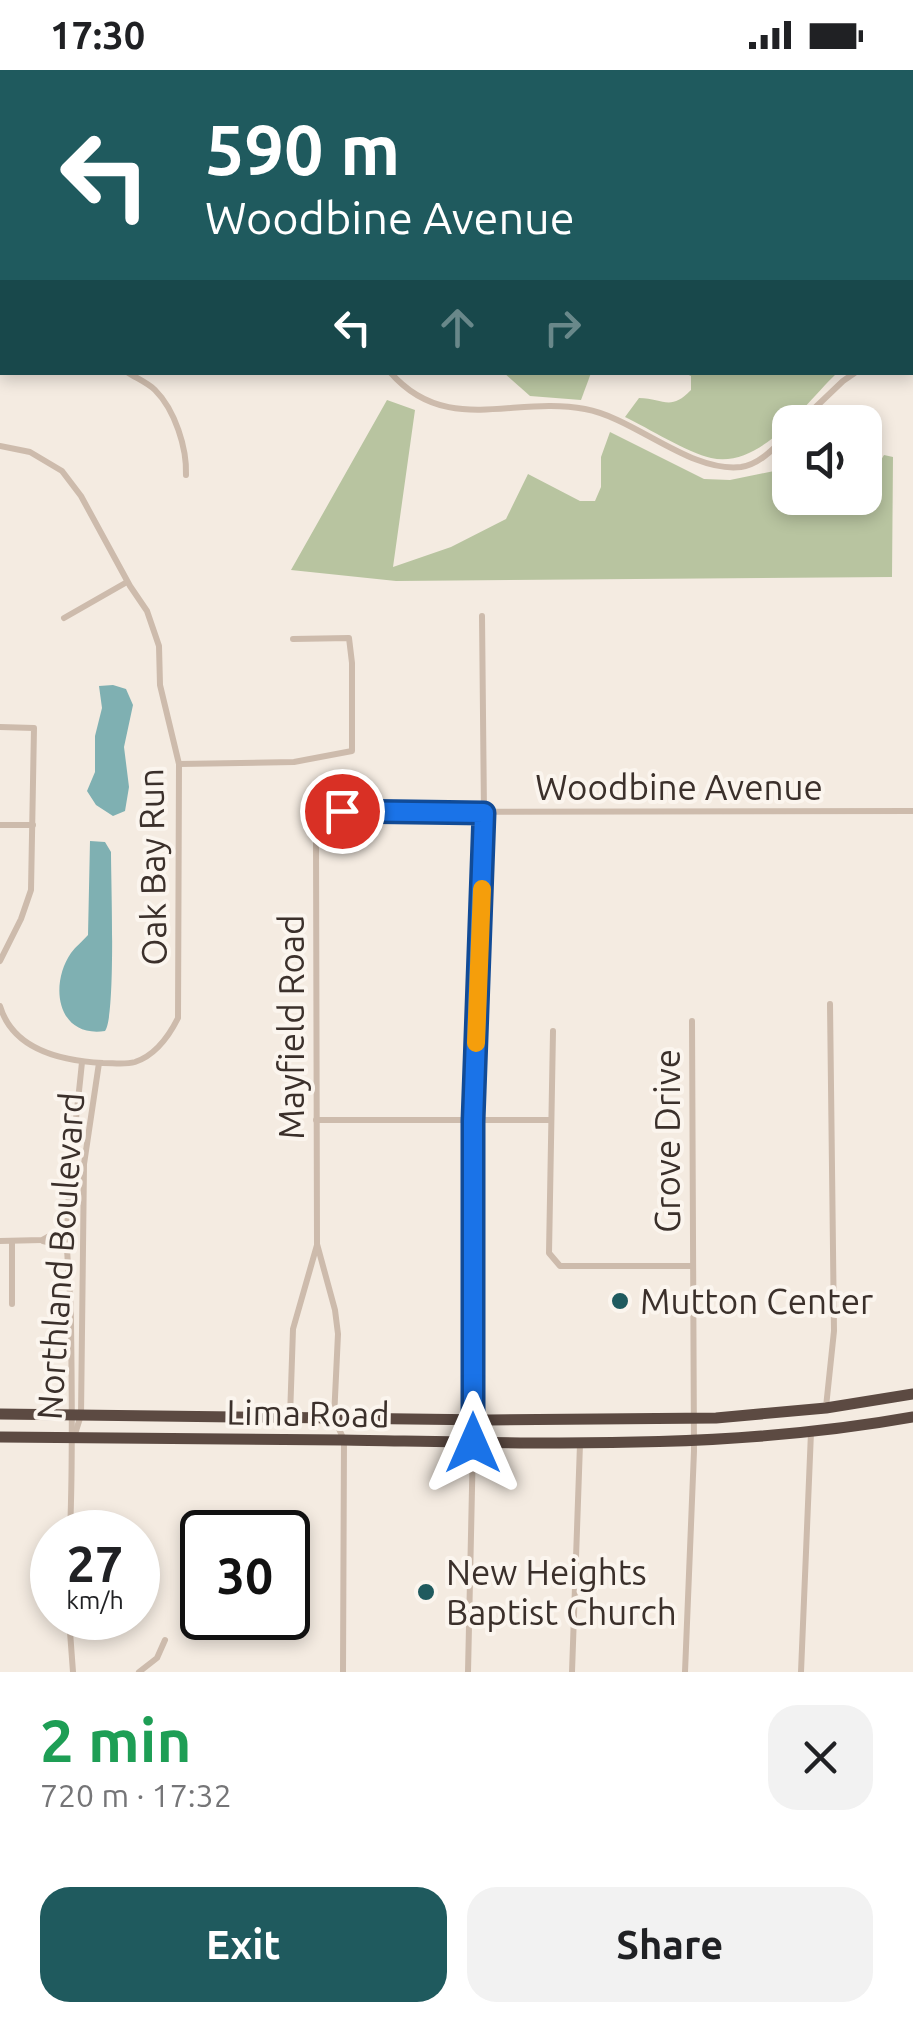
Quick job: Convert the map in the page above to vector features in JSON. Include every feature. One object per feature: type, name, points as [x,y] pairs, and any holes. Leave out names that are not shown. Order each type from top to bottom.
[{"type":"highway","name":"Lima Road","points":[[0,1414],[473,1420],[692,1418],[826,1408],[913,1394]]},
{"type":"highway","name":"Lima Road","points":[[0,1437],[694,1442],[812,1432],[913,1417]]},
{"type":"street","points":[[132,375],[155,389],[175,419],[186,475]]},
{"type":"street","points":[[392,375],[403,388],[440,408],[584,408],[614,418],[706,463],[744,467],[772,450]]},
{"type":"street","points":[[818,405],[852,375]]},
{"type":"street","name":"Oak Bay Run","points":[[0,446],[30,452],[62,471],[81,496],[147,611],[159,646],[160,686],[179,764],[178,1018],[167,1038],[134,1062],[82,1062],[52,1056],[20,1038],[2,1017]]},
{"type":"street","points":[[64,618],[128,582]]},
{"type":"street","points":[[468,1672],[473,1121],[484,813],[482,616]]},
{"type":"street","points":[[179,764],[294,762],[352,751],[349,638],[293,639]]},
{"type":"street","points":[[0,727],[34,728],[31,890],[0,961]]},
{"type":"street","name":"Woodbine Avenue","points":[[326,812],[913,811]]},
{"type":"street","name":"Mayfield Road","points":[[317,1244],[316,838],[318,824],[326,812]]},
{"type":"street","points":[[0,825],[33,825]]},
{"type":"street","points":[[826,1408],[834,1330],[830,1004]]},
{"type":"street","points":[[0,1006],[2,1017]]},
{"type":"street","name":"Grove Drive","points":[[685,1672],[694,1442],[692,1021]]},
{"type":"street","points":[[553,1031],[550,1254],[560,1266],[691,1266]]},
{"type":"street","name":"Northland Boulevard","points":[[76,1415],[68,1234],[82,1062]]},
{"type":"street","name":"Northland Boulevard","points":[[71,1510],[84,1164],[99,1062]]},
{"type":"street","points":[[316,1120],[551,1120]]},
{"type":"street","points":[[75,1125],[90,1125]]},
{"type":"street","points":[[42,1240],[68,1234]]},
{"type":"street","points":[[0,1241],[42,1240],[68,1247]]},
{"type":"street","points":[[12,1241],[12,1304]]},
{"type":"street","points":[[290,1417],[293,1330],[317,1244]]},
{"type":"street","points":[[317,1244],[338,1334],[334,1418],[344,1440],[344,1672]]},
{"type":"street","points":[[801,1672],[812,1432]]},
{"type":"street","points":[[572,1672],[580,1444]]},
{"type":"street","points":[[71,1640],[73,1672]]},
{"type":"street","points":[[140,1672],[158,1658],[165,1640]]},
{"type":"green space","points":[[506,375],[590,375],[581,400],[530,396]]},
{"type":"green space","points":[[689,375],[834,375],[806,405],[772,405],[772,438],[748,454],[730,459],[702,455],[625,417],[639,398],[672,402],[691,390]]},
{"type":"green space","points":[[387,400],[415,410],[393,567],[451,547],[506,519],[528,474],[580,501],[595,501],[601,487],[601,457],[610,432],[704,479],[730,480],[772,471],[772,515],[882,515],[882,458],[884,455],[893,457],[892,577],[396,581],[291,570]]},
{"type":"water","points":[[99,686],[126,689],[133,705],[124,747],[129,787],[125,811],[113,816],[96,805],[87,791],[95,772],[95,736],[102,708]]},
{"type":"water","points":[[90,841],[105,842],[111,852],[112,976],[105,1031],[76,1026],[67,1018],[59,994],[64,966],[88,935]]},
{"type":"slow traffic","points":[[476,1043],[482,889]]},
{"type":"place","name":"Mutton Center","points":[[620,1301]]},
{"type":"place","name":"New Heights Baptist Church","points":[[426,1592]]},
{"type":"route","points":[[342,811],[484,813],[473,1121],[473,1443]]}]
